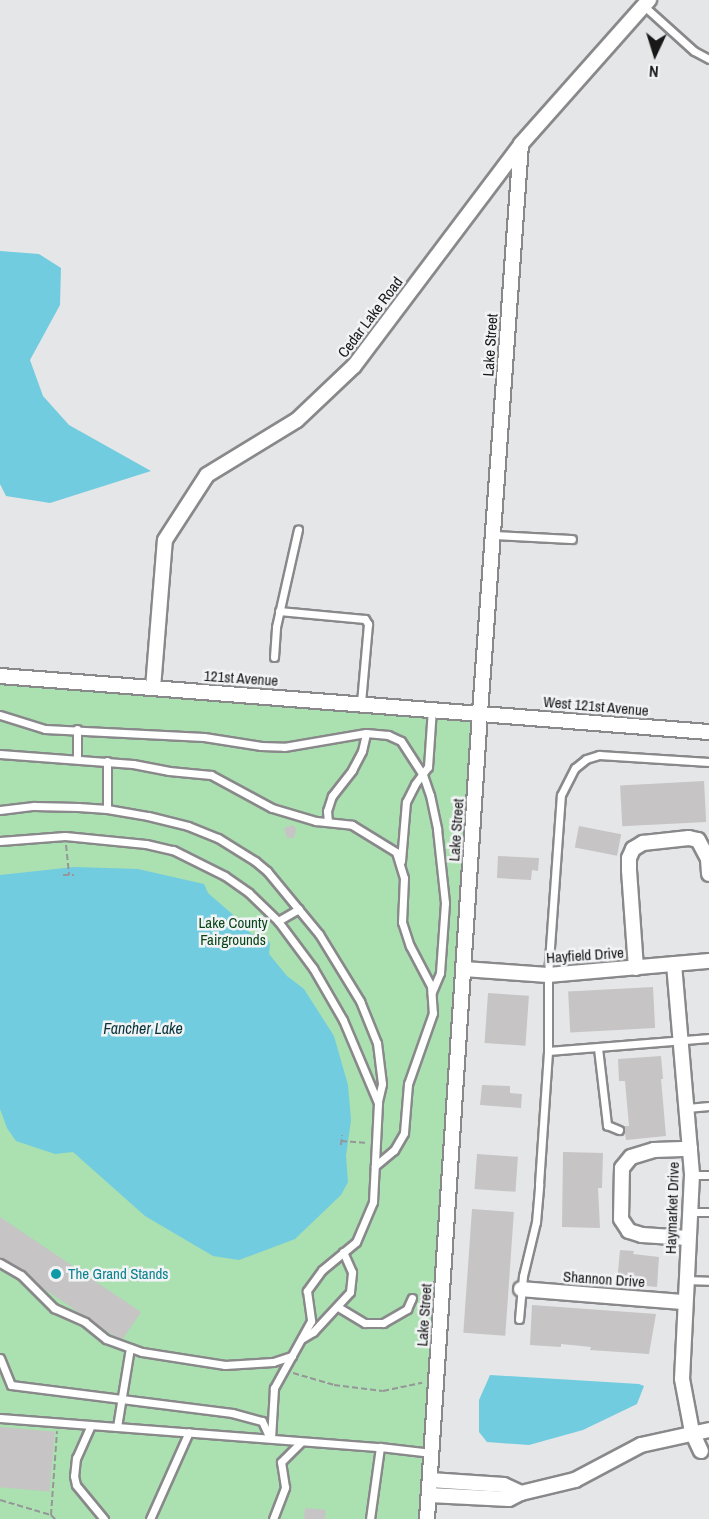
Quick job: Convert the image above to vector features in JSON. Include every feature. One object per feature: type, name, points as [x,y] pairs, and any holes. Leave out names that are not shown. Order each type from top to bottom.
[{"type":"street","name":"Cedar Lake Road","points":[[153,688],[165,540],[207,475],[297,420],[354,366],[521,144],[646,3]]},
{"type":"street","name":"Lake Street","points":[[427,1519],[480,713],[521,144]]},
{"type":"street","name":"121st Avenue","points":[[0,676],[480,713]]},
{"type":"street","name":"West 121st Avenue","points":[[480,713],[709,732]]},
{"type":"street","points":[[636,968],[629,870],[629,858],[633,849],[643,843],[689,838],[698,840],[705,849],[709,874]]},
{"type":"street","name":"Hayfield Drive","points":[[464,969],[548,975],[709,962]]},
{"type":"street","name":"Haymarket Drive","points":[[674,964],[692,1175],[685,1280],[682,1379],[692,1432],[701,1451]]},
{"type":"street","points":[[688,1238],[642,1235],[629,1231],[621,1219],[622,1168],[631,1156],[654,1150],[690,1149]]},
{"type":"street","name":"Shannon Drive","points":[[521,1289],[684,1302]]},
{"type":"street","points":[[429,1496],[509,1499],[521,1492],[575,1480],[641,1445],[709,1430]]},
{"type":"street","points":[[430,1480],[504,1485],[521,1492]]},
{"type":"lane","points":[[646,3],[694,51],[709,59]]},
{"type":"lane","points":[[274,657],[279,611],[298,529]]},
{"type":"lane","points":[[493,536],[572,539]]},
{"type":"lane","points":[[279,611],[365,619],[368,624],[361,703]]},
{"type":"lane","points":[[401,866],[406,802],[428,767],[432,709]]},
{"type":"lane","points":[[0,715],[45,729],[204,737],[261,746],[284,747],[366,733],[388,735],[401,741],[423,775],[437,829],[445,903],[440,973],[432,994]]},
{"type":"lane","points":[[77,729],[77,759]]},
{"type":"lane","points":[[328,822],[327,811],[332,796],[352,771],[362,751],[366,733]]},
{"type":"lane","points":[[0,754],[107,761],[211,775],[272,808],[328,822],[352,825],[396,852],[404,878],[402,922],[410,946],[431,986],[433,1013],[408,1083],[404,1133],[394,1150],[375,1166]]},
{"type":"lane","points":[[519,1319],[521,1289],[536,1222],[548,1051],[548,975],[561,795],[575,768],[586,759],[611,754],[709,762]]},
{"type":"lane","points":[[107,761],[107,808]]},
{"type":"lane","points":[[0,810],[34,806],[107,808],[188,826],[218,838],[267,871],[299,909],[334,955],[369,1021],[380,1064],[382,1083],[378,1103],[373,1202],[356,1242],[322,1270],[308,1291],[311,1321],[274,1388],[271,1438]]},
{"type":"lane","points":[[0,841],[65,836],[126,841],[173,850],[225,876],[249,893],[278,921],[313,968],[343,1020],[378,1103]]},
{"type":"lane","points":[[278,921],[299,909]]},
{"type":"lane","points":[[548,1051],[709,1038]]},
{"type":"lane","points":[[598,1048],[607,1125],[619,1130]]},
{"type":"lane","points":[[687,1108],[709,1106]]},
{"type":"lane","points":[[692,1175],[709,1175]]},
{"type":"lane","points":[[690,1212],[709,1212]]},
{"type":"lane","points":[[300,1340],[313,1332],[350,1292],[352,1272],[343,1252]]},
{"type":"lane","points":[[0,1263],[21,1275],[54,1308],[85,1322],[105,1339],[141,1352],[225,1365],[273,1362],[292,1356]]},
{"type":"lane","points":[[685,1280],[709,1281]]},
{"type":"lane","points":[[338,1307],[365,1323],[383,1323],[407,1309],[412,1298]]},
{"type":"lane","points":[[117,1427],[130,1348]]},
{"type":"lane","points":[[0,1358],[11,1385],[232,1413],[262,1421],[271,1438]]},
{"type":"lane","points":[[0,1418],[271,1438],[432,1453]]},
{"type":"lane","points":[[91,1425],[76,1458],[74,1476],[76,1485],[104,1519]]},
{"type":"lane","points":[[150,1519],[189,1432]]},
{"type":"lane","points":[[273,1519],[285,1487],[281,1462],[301,1442]]},
{"type":"lane","points":[[370,1519],[380,1447]]},
{"type":"path","points":[[65,836],[69,875]]},
{"type":"path","points":[[63,875],[74,875]]},
{"type":"path","points":[[341,1145],[342,1135]]},
{"type":"path","points":[[341,1141],[376,1143]]},
{"type":"path","points":[[284,1370],[334,1385],[383,1391],[437,1379]]},
{"type":"path","points":[[51,1515],[58,1422]]},
{"type":"path","points":[[0,1500],[51,1515],[55,1519]]},
{"type":"green space","name":"Lake County Fairgrounds","points":[[0,673],[480,713],[425,1519],[0,1519]]},
{"type":"water","points":[[0,251],[39,254],[61,268],[60,305],[30,360],[43,396],[69,425],[151,471],[50,503],[6,496],[0,484]]},
{"type":"water","name":"Fancher Lake","points":[[74,867],[138,869],[204,884],[208,893],[238,919],[248,931],[257,938],[266,936],[270,944],[269,954],[287,976],[304,989],[334,1036],[348,1085],[351,1120],[346,1156],[348,1182],[341,1195],[295,1239],[239,1260],[213,1256],[145,1216],[73,1152],[55,1154],[16,1141],[7,1128],[0,1109],[0,875]]},
{"type":"water","points":[[490,1375],[644,1386],[637,1404],[583,1430],[529,1445],[487,1442],[479,1432],[479,1400]]},
{"type":"building","points":[[704,781],[706,822],[622,826],[620,785]]},
{"type":"building","points":[[293,825],[296,829],[294,838],[287,838],[284,828]]},
{"type":"building","points":[[579,826],[621,834],[617,856],[575,848]]},
{"type":"building","points":[[498,856],[539,858],[538,871],[532,870],[531,880],[497,878]]},
{"type":"building","points":[[653,987],[655,1028],[570,1032],[568,991]]},
{"type":"building","points":[[488,993],[529,996],[525,1046],[485,1043]]},
{"type":"building","points":[[661,1056],[666,1136],[626,1140],[624,1126],[629,1126],[625,1081],[619,1081],[618,1059]]},
{"type":"building","points":[[482,1085],[510,1086],[510,1093],[522,1094],[521,1108],[480,1105]]},
{"type":"building","points":[[563,1152],[603,1153],[602,1188],[598,1188],[600,1228],[562,1227]]},
{"type":"building","points":[[477,1154],[518,1157],[515,1192],[475,1189]]},
{"type":"building","points":[[472,1209],[514,1212],[505,1336],[463,1333]]},
{"type":"building","name":"The Grand Stands","points":[[0,1217],[141,1312],[121,1341],[0,1259]]},
{"type":"building","points":[[620,1250],[659,1257],[657,1287],[617,1283]]},
{"type":"building","points":[[532,1305],[656,1314],[649,1354],[590,1350],[591,1347],[561,1344],[561,1347],[530,1345]]},
{"type":"building","points":[[0,1427],[55,1432],[50,1492],[0,1487]]},
{"type":"building","points":[[305,1508],[326,1510],[325,1519],[304,1519]]},
{"type":"place","name":"The Grand Stands","points":[[56,1274]]}]
